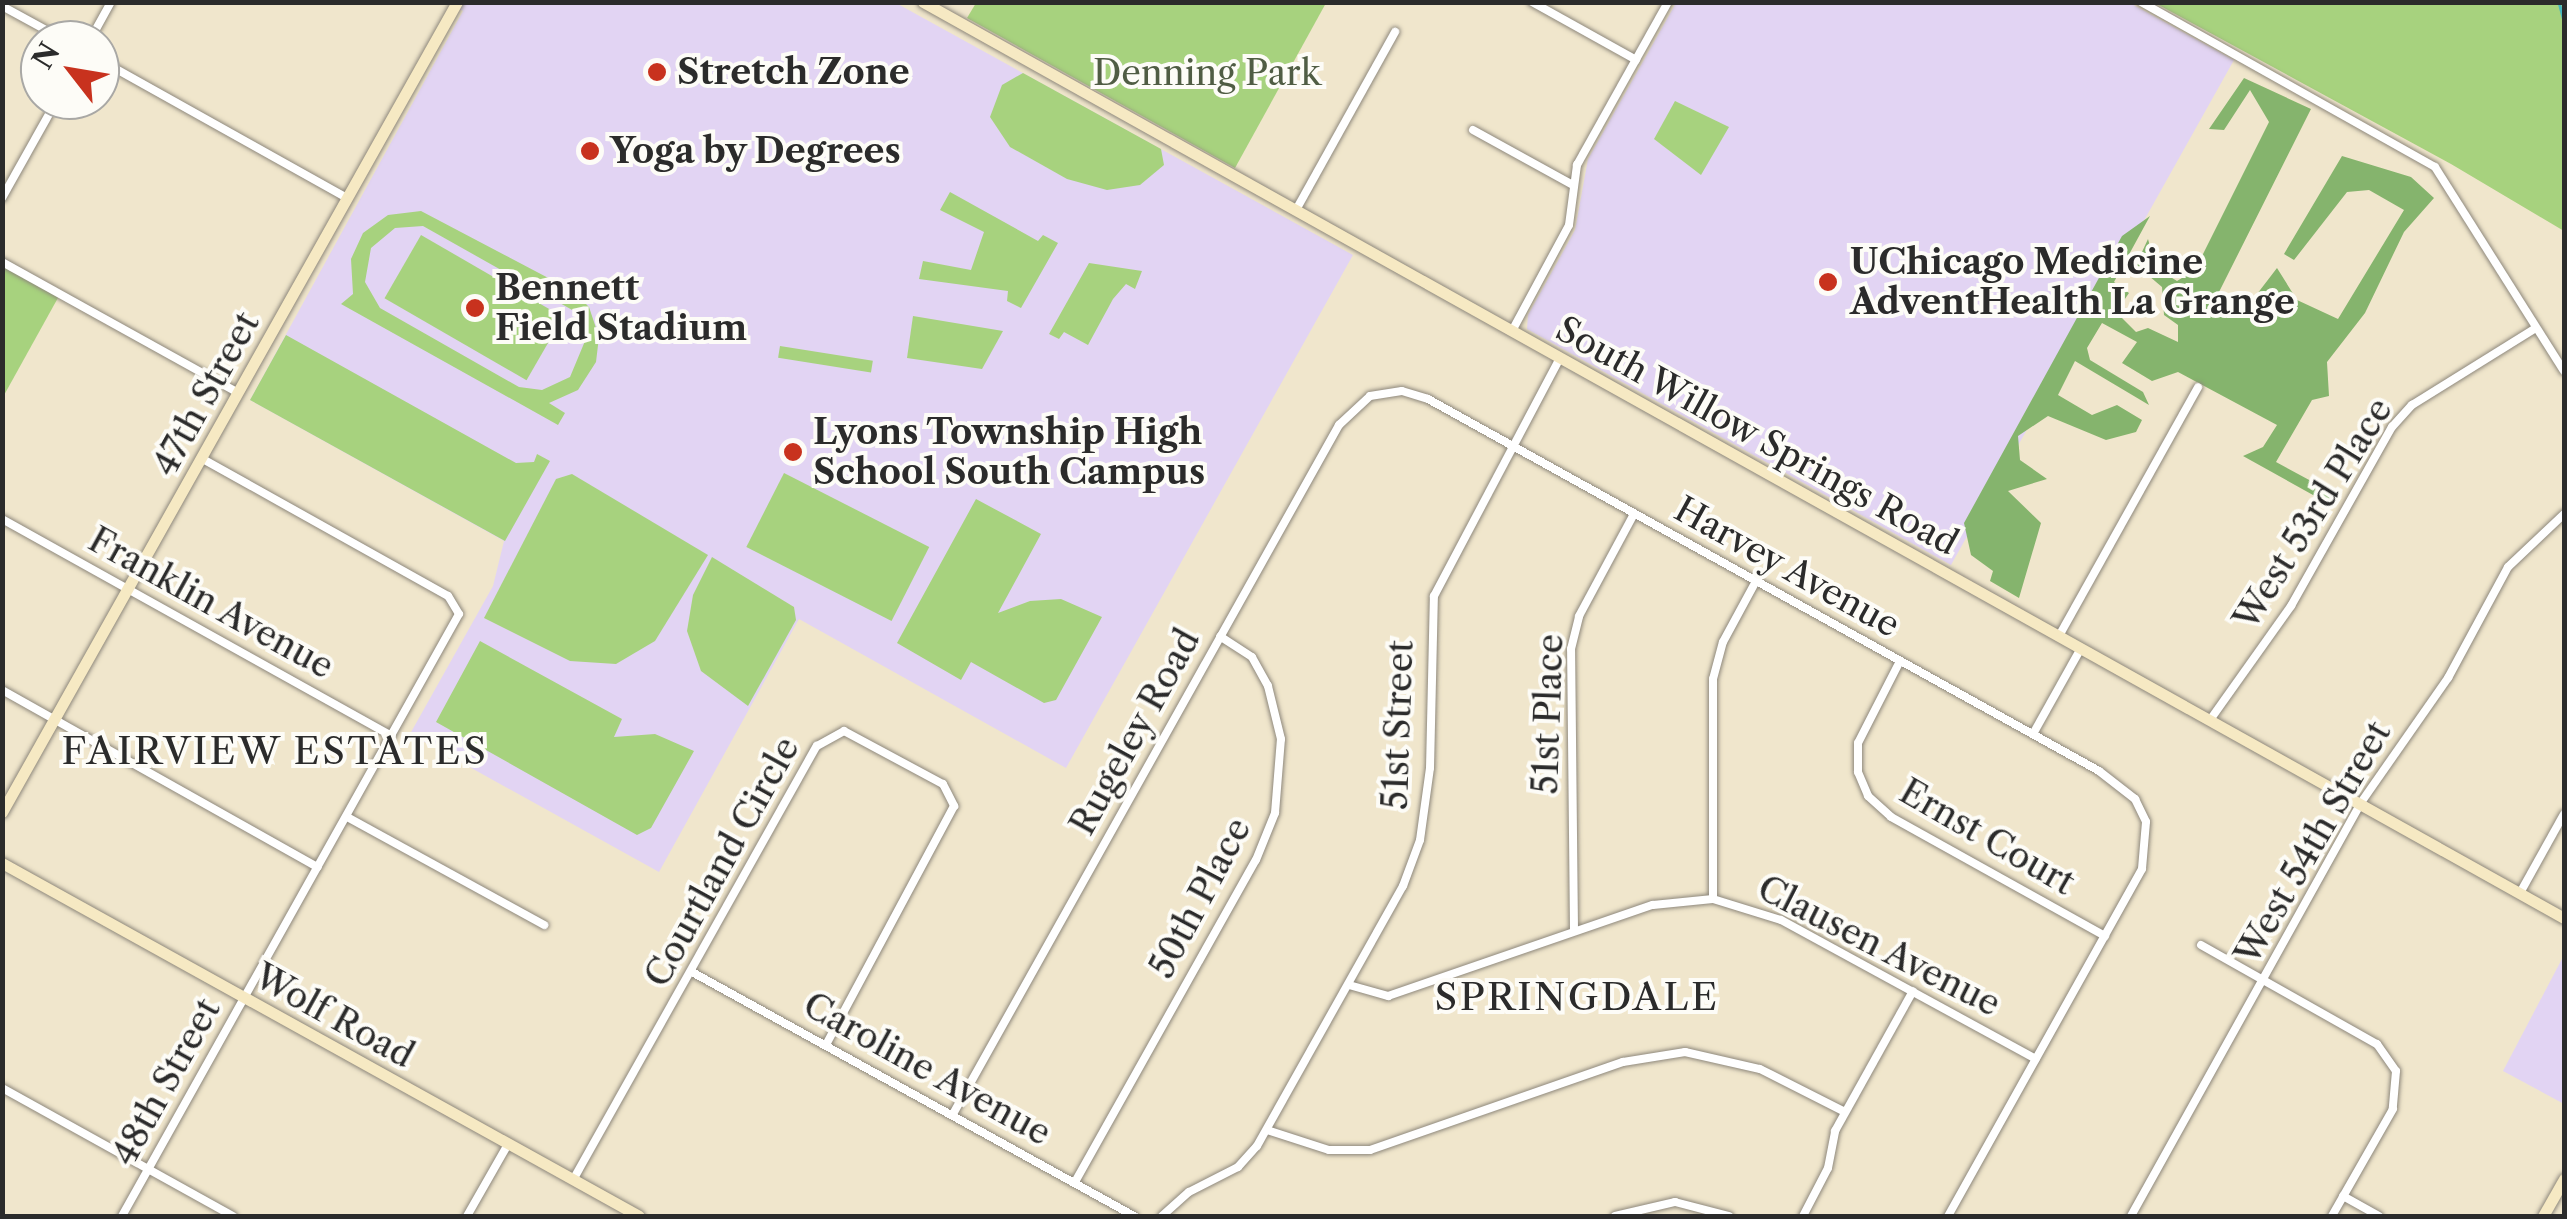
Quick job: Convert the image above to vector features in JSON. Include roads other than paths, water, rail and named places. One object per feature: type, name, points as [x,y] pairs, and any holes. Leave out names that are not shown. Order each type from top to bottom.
[{"type":"street","name":"South Willow Springs Road","points":[[923,2],[2564,918]]},
{"type":"street","points":[[1532,2],[1636,60]]},
{"type":"street","points":[[1512,331],[1569,226],[1577,165],[1668,2]]},
{"type":"street","points":[[2142,2],[2435,167],[2564,371]]},
{"type":"street","name":"47th Street","points":[[2,812],[457,3]]},
{"type":"street","points":[[2,6],[28,20]]},
{"type":"street","points":[[1296,210],[1395,32]]},
{"type":"street","points":[[120,71],[347,198]]},
{"type":"street","points":[[2,198],[45,120]]},
{"type":"street","points":[[1473,130],[1573,186]]},
{"type":"street","points":[[2,262],[238,393]]},
{"type":"street","name":"West 53rd Place","points":[[2210,720],[2291,606],[2392,427],[2412,406],[2534,329]]},
{"type":"street","name":"51st Street","points":[[1162,1216],[1189,1192],[1238,1167],[1267,1130],[1349,986],[1420,840],[1430,768],[1434,596],[1560,358]]},
{"type":"street","points":[[2059,636],[2198,387]]},
{"type":"street","name":"Harvey Avenue","points":[[1382,392],[1415,394],[2125,788],[2146,822],[2142,868],[2106,936]]},
{"type":"street","name":"Rugeley Road","points":[[953,1114],[1339,425],[1359,404],[1382,392]]},
{"type":"street","name":"48th Street","points":[[122,1216],[392,736],[459,608],[201,458]]},
{"type":"street","name":"51st Place","points":[[1574,929],[1571,649],[1588,599],[1634,514]]},
{"type":"street","name":"West 54th Street","points":[[2131,1216],[2360,804],[2448,678],[2508,567],[2564,514]]},
{"type":"street","name":"Franklin Avenue","points":[[2,518],[392,736]]},
{"type":"street","points":[[1713,899],[1712,690],[1724,642],[1756,582]]},
{"type":"street","name":"50th Place","points":[[1075,1182],[1256,860],[1275,813],[1280,739],[1272,698],[1252,657],[1220,636]]},
{"type":"street","points":[[2033,734],[2081,648]]},
{"type":"street","name":"Ernst Court","points":[[1900,662],[1858,744],[1858,772],[1868,796],[1891,817],[2106,936]]},
{"type":"street","points":[[2,690],[318,867]]},
{"type":"street","name":"Courtland Circle","points":[[574,1180],[817,746],[836,731],[853,734],[942,784],[954,806],[826,1045]]},
{"type":"street","points":[[2520,893],[2564,814]]},
{"type":"street","points":[[347,817],[544,925]]},
{"type":"street","name":"Wolf Road","points":[[2,863],[640,1216]]},
{"type":"street","name":"Clausen Avenue","points":[[1349,986],[1388,996],[1653,905],[1713,899],[1782,920],[2036,1059]]},
{"type":"street","points":[[1948,1216],[2106,936]]},
{"type":"street","points":[[2201,945],[2377,1044],[2396,1071],[2393,1109],[2332,1216]]},
{"type":"street","name":"Caroline Avenue","points":[[692,972],[1134,1216]]},
{"type":"street","points":[[1803,1216],[1846,1112],[1913,991]]},
{"type":"street","points":[[1267,1130],[1330,1150],[1370,1150],[1623,1062],[1685,1052],[1760,1068],[1846,1112]]},
{"type":"street","points":[[2,1088],[233,1216]]},
{"type":"street","points":[[468,1216],[508,1144]]},
{"type":"street","points":[[2544,1216],[2564,1178]]},
{"type":"street","points":[[2343,1196],[2379,1216]]},
{"type":"street","points":[[1615,1216],[1674,1202],[1729,1216]]},
{"type":"waterway","points":[[2559,2],[2564,21]]},
{"type":"place","name":"Stretch Zone","points":[[657,72]]},
{"type":"place","name":"Yoga by Degrees","points":[[590,151]]},
{"type":"place","name":"UChicago Medicine AdventHealth La Grange","points":[[1828,282]]},
{"type":"place","name":"Bennett Field Stadium","points":[[475,308]]},
{"type":"place","name":"Lyons Township High School South Campus","points":[[793,452]]},
{"type":"district","name":"FAIRVIEW ESTATES","points":[[275,751]]},
{"type":"district","name":"SPRINGDALE","points":[[1577,997]]},
{"type":"park label","name":"Denning Park","points":[[1207,73]]}]
